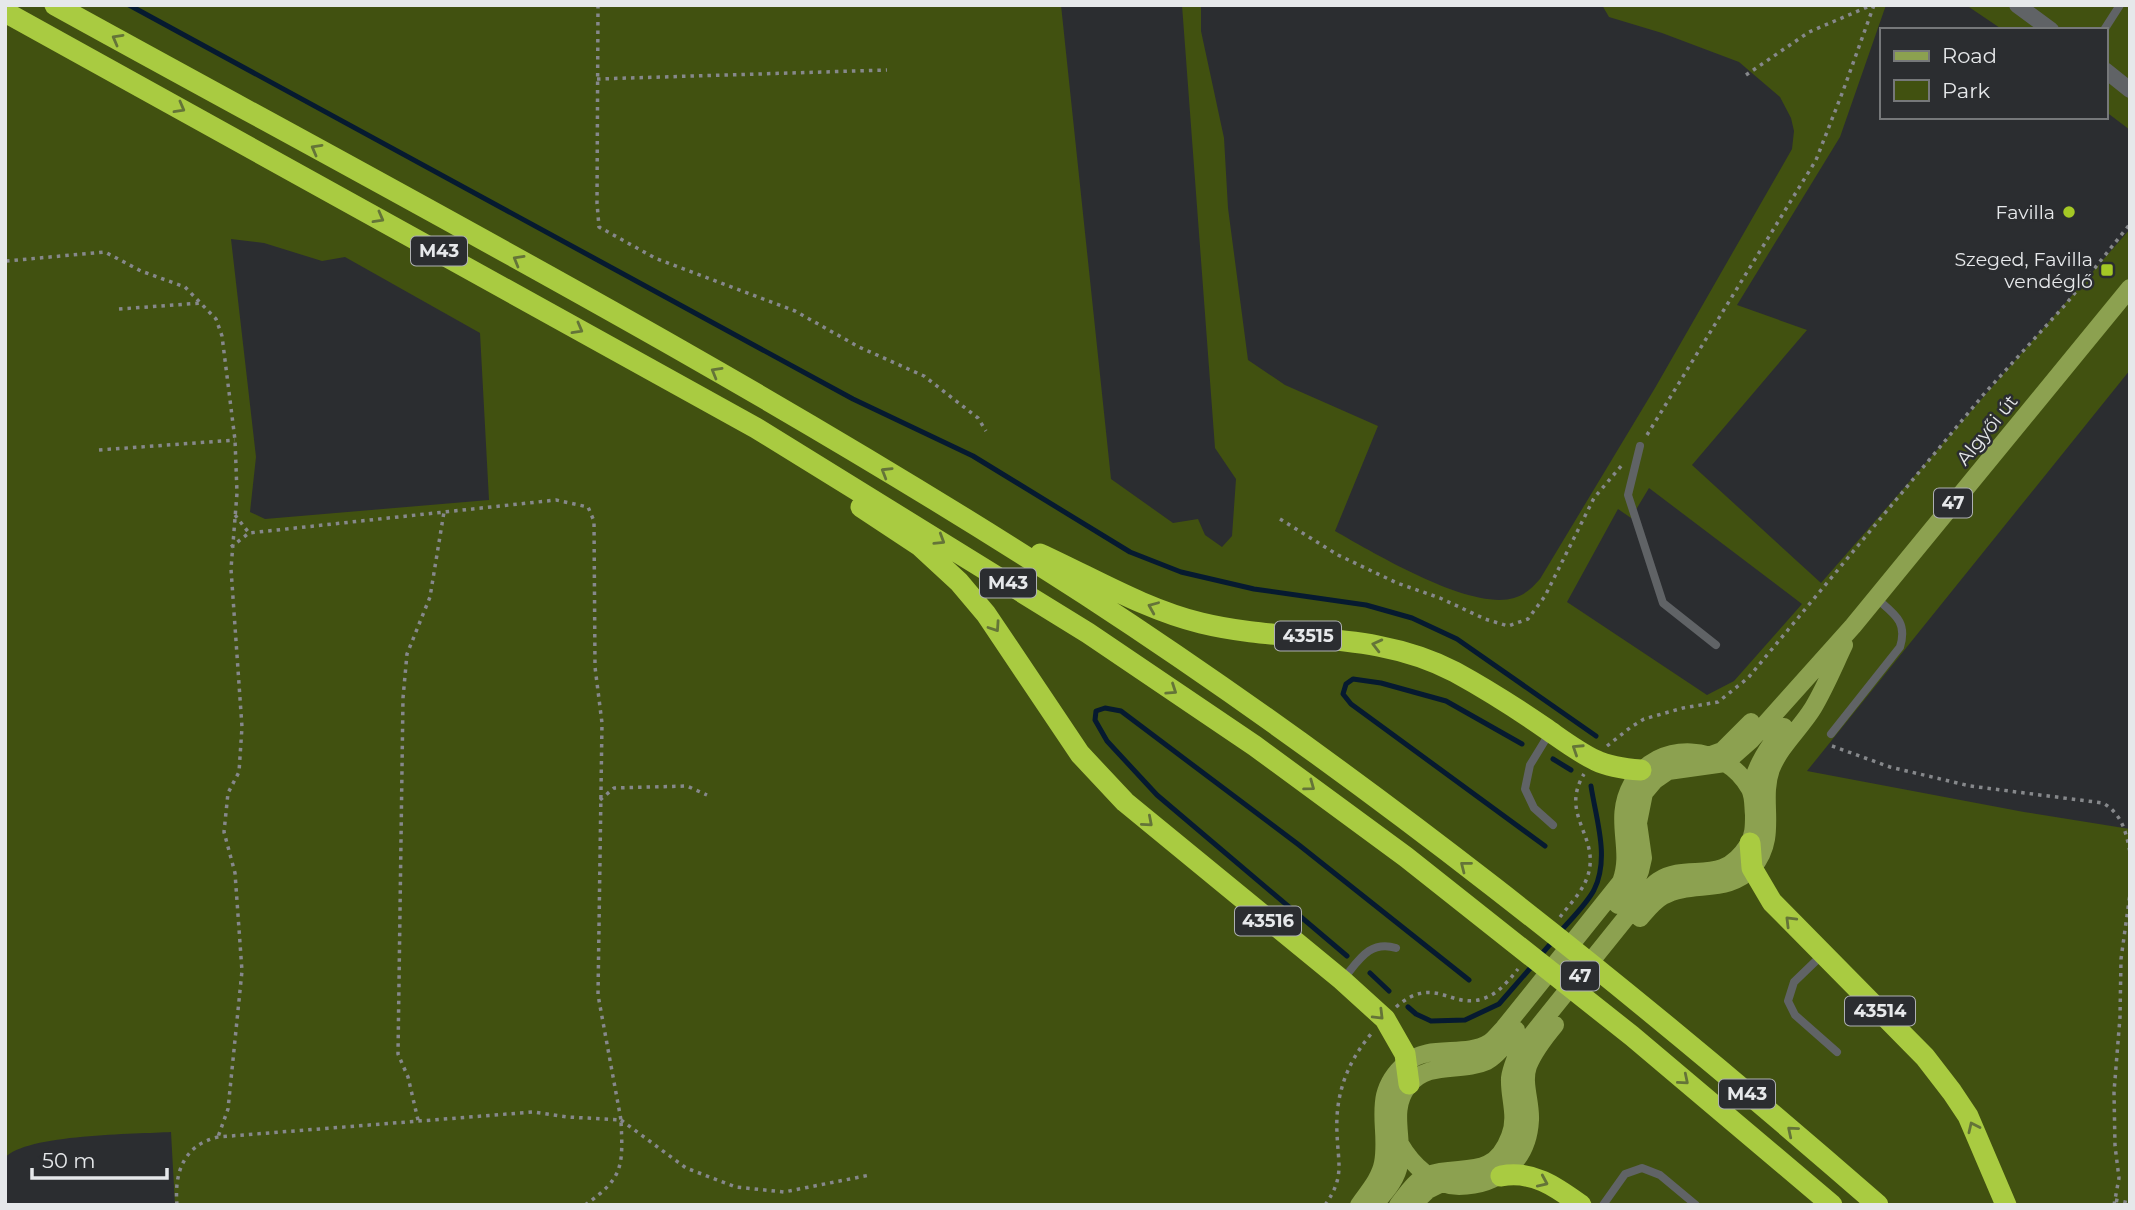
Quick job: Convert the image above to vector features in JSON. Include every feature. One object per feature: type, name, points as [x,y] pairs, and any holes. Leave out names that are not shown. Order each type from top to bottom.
[{"type":"highway","name":"M43","points":[[55,5],[497,248],[775,406],[1086,596],[1268,720],[1396,812],[1650,1013],[1878,1205]]},
{"type":"highway","name":"M43","points":[[5,12],[756,428],[1099,640],[1255,746],[1406,857],[1632,1036],[1832,1205]]},
{"type":"highway","name":"43516","points":[[756,428],[812,475],[920,546],[952,576],[986,614],[1080,754],[1098,776],[1166,838],[1342,980],[1385,1019],[1400,1042],[1407,1062],[1409,1084]]},
{"type":"highway","name":"43515","points":[[965,520],[1167,613],[1202,624],[1364,642],[1404,652],[1453,671],[1595,760],[1622,769],[1641,770]]},
{"type":"highway","name":"43514","points":[[1750,843],[1752,868],[1772,902],[1925,1057],[1952,1092],[1968,1116],[2006,1205]]},
{"type":"highway","points":[[1501,1176],[1522,1174],[1543,1180],[1580,1205]]},
{"type":"main road","name":"Algyői út","points":[[1853,626],[2130,288]]},
{"type":"main road","name":"47","points":[[1409,1084],[1417,1077],[1440,1067],[1475,1065],[1490,1059],[1500,1050],[1635,883],[1643,858],[1638,823],[1644,793],[1655,780],[1668,771],[1718,759],[1722,751],[1783,687],[1853,626]]},
{"type":"main road","name":"47","points":[[1501,1176],[1519,1156],[1529,1132],[1528,1067],[1538,1048],[1643,916],[1663,896],[1733,881],[1752,868],[1761,854],[1768,833],[1768,783],[1772,768],[1780,752],[1813,708],[1853,626]]},
{"type":"main road","name":"47","points":[[1435,1179],[1480,1167],[1497,1156],[1504,1147],[1513,1126],[1510,1075],[1518,1052],[1658,881],[1674,874],[1713,872],[1732,863],[1750,843],[1754,830],[1750,789],[1755,769],[1853,626]]},
{"type":"main road","points":[[1641,770],[1669,755],[1684,751],[1718,759],[1750,789]]},
{"type":"main road","name":"47","points":[[1407,1062],[1441,1050],[1463,1050],[1489,1043],[1608,900],[1625,872],[1621,822],[1625,798],[1641,770]]},
{"type":"main road","points":[[1374,1205],[1400,1163],[1392,1149],[1382,1118],[1384,1100],[1394,1078],[1407,1062]]},
{"type":"main road","points":[[1359,1205],[1377,1180],[1392,1149],[1398,1107],[1409,1084]]},
{"type":"main road","points":[[1392,1149],[1406,1154],[1435,1179],[1456,1186],[1474,1185],[1501,1176]]},
{"type":"main road","points":[[1398,1205],[1418,1182],[1435,1179]]},
{"type":"main road","points":[[1412,1205],[1435,1179]]},
{"type":"street","points":[[2017,5],[2048,28]]},
{"type":"street","points":[[2107,72],[2130,90]]},
{"type":"lane","points":[[2105,28],[2120,5]]},
{"type":"lane","points":[[1640,446],[1628,495],[1663,603],[1716,645]]},
{"type":"lane","points":[[1831,734],[1900,647],[1903,636],[1901,623],[1876,597]]},
{"type":"lane","points":[[1551,732],[1530,765],[1525,789],[1534,808],[1553,825]]},
{"type":"lane","points":[[1342,980],[1373,946],[1396,948]]},
{"type":"lane","points":[[1824,954],[1794,982],[1788,1001],[1795,1015],[1837,1052]]},
{"type":"lane","points":[[1603,1205],[1625,1174],[1642,1168],[1660,1175],[1696,1205]]},
{"type":"path","points":[[598,5],[599,227],[656,258],[795,310],[859,347],[924,376],[978,418],[986,431]]},
{"type":"path","points":[[1746,75],[1809,32],[1873,5]]},
{"type":"path","points":[[1280,519],[1338,555],[1397,583],[1440,598],[1485,619],[1508,626],[1528,619],[1545,596],[1594,498],[1640,446],[1816,160],[1873,5]]},
{"type":"path","points":[[597,79],[887,70]]},
{"type":"path","points":[[1556,922],[1580,891],[1588,874],[1590,852],[1574,797],[1578,785],[1595,760],[1618,736],[1644,719],[1660,713],[1718,702],[1748,678],[1984,394],[2066,304],[2130,224]]},
{"type":"path","points":[[6,261],[105,252],[141,271],[185,286],[216,319],[222,336],[235,440],[237,493],[231,547],[242,727],[239,772],[228,793],[224,832],[235,873],[242,971],[228,1109],[218,1137]]},
{"type":"path","points":[[119,309],[202,303]]},
{"type":"path","points":[[99,450],[235,440]]},
{"type":"path","points":[[231,547],[248,533],[556,500],[588,507],[594,521],[595,667],[602,723],[598,995],[621,1120],[622,1164],[617,1175],[601,1194],[585,1205]]},
{"type":"path","points":[[418,1119],[408,1077],[398,1054],[403,698],[407,653],[430,597],[444,512]]},
{"type":"path","points":[[234,514],[248,533]]},
{"type":"path","points":[[1831,734],[1832,746],[1890,767],[1970,786],[2103,803],[2115,809],[2125,829],[2130,852]]},
{"type":"path","points":[[600,800],[614,788],[687,786],[707,794]]},
{"type":"path","points":[[2130,894],[2121,959],[2114,1093],[2115,1146],[2119,1178],[2115,1202],[2130,1203]]},
{"type":"path","points":[[1325,1205],[1337,1185],[1340,1170],[1336,1135],[1337,1111],[1347,1071],[1359,1048],[1406,998],[1418,993],[1443,993],[1466,1000],[1484,999],[1507,983],[1523,962]]},
{"type":"path","points":[[177,1205],[175,1185],[182,1163],[203,1141],[218,1137],[418,1119],[533,1112],[621,1120],[686,1168],[736,1187],[784,1192],[870,1175]]},
{"type":"green space","points":[[5,5],[1061,5],[1111,479],[1173,523],[1198,519],[1205,535],[1222,547],[1232,536],[1236,479],[1215,448],[1182,5],[1201,5],[1201,31],[1224,138],[1228,208],[1248,360],[1285,385],[1378,426],[1335,531],[1423,578],[1473,596],[1495,600],[1514,598],[1540,579],[1655,388],[1792,149],[1794,131],[1791,118],[1780,97],[1739,62],[1662,33],[1609,17],[1602,5],[1886,5],[1840,137],[1737,305],[1807,330],[1692,465],[1821,583],[2130,229],[2130,370],[1807,771],[2130,829],[2130,1205],[175,1205],[171,1132],[57,1140],[16,1150],[5,1158]],"holes":[[[231,239],[264,243],[322,261],[345,257],[480,333],[489,500],[265,519],[250,512],[256,457]],[[1649,488],[1802,604],[1734,681],[1707,695],[1567,602],[1618,509],[1631,518]]]},
{"type":"green space","points":[[1966,5],[2130,5],[2130,130],[2107,113],[2107,28],[2000,28]]},
{"type":"waterway","points":[[129,5],[853,399],[973,456],[1130,552],[1181,572],[1254,589],[1366,605],[1412,618],[1457,639],[1596,736]]},
{"type":"waterway","points":[[1522,744],[1446,701],[1381,683],[1353,679],[1346,684],[1343,694],[1351,704],[1545,846]]},
{"type":"waterway","points":[[1347,956],[1157,795],[1107,741],[1095,720],[1096,711],[1105,708],[1121,711],[1299,845],[1469,980]]},
{"type":"waterway","points":[[1553,759],[1571,770]]},
{"type":"waterway","points":[[1559,933],[1587,901],[1599,878],[1600,838],[1591,786]]},
{"type":"waterway","points":[[1539,957],[1553,941]]},
{"type":"waterway","points":[[1408,1007],[1431,1021],[1465,1020],[1499,1004],[1533,965]]},
{"type":"waterway","points":[[1370,973],[1389,991]]},
{"type":"place","name":"Favilla","points":[[2069,212]]},
{"type":"place","name":"Szeged, Favilla vendéglő","points":[[2107,270]]}]
